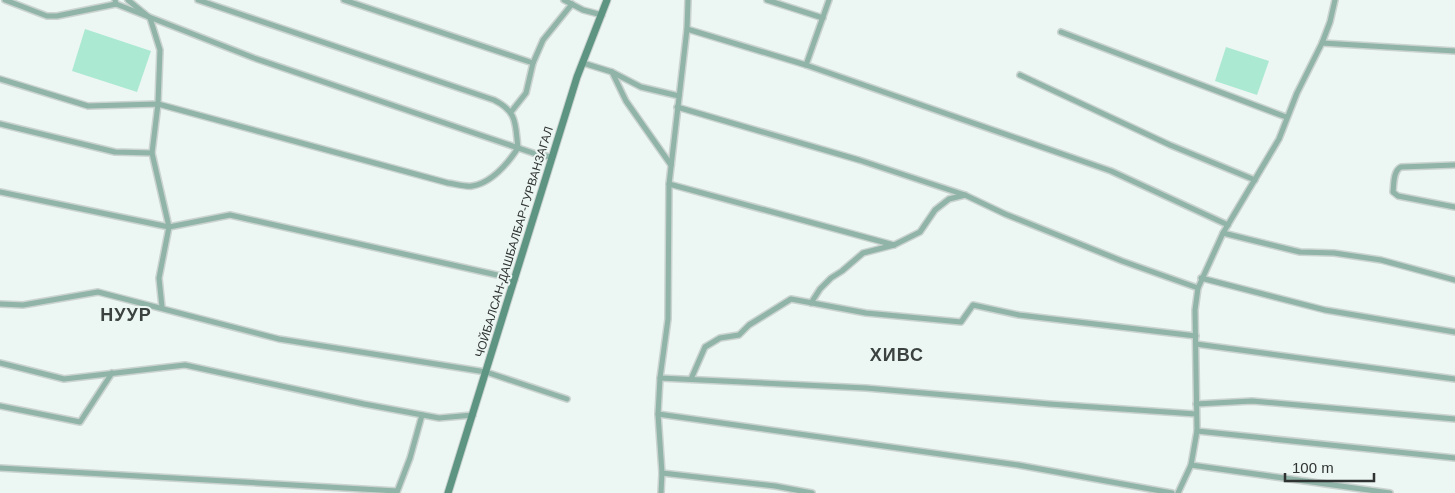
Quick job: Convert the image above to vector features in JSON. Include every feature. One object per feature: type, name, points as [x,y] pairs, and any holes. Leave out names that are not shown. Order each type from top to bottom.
[{"type":"street","points":[[5,0],[47,16],[57,16],[115,2],[150,18],[263,61],[539,155],[552,157]]},
{"type":"street","points":[[128,0],[150,18],[160,50],[158,104],[152,153],[169,227],[159,278],[162,307]]},
{"type":"street","points":[[0,78],[88,106],[158,104],[448,183],[472,186],[487,180],[502,169],[518,148],[516,125],[511,112],[506,106],[494,100],[198,0]]},
{"type":"street","points":[[344,0],[533,62]]},
{"type":"street","points":[[564,0],[583,10],[602,15]]},
{"type":"street","name":"ЧОЙБАЛСАН-ДАШБАЛБАР-ГУРВАНЗАГАЛ","points":[[448,493],[474,415],[552,157],[583,63],[607,0]]},
{"type":"street","points":[[661,493],[662,473],[658,414],[660,378],[668,319],[669,184],[687,29],[688,0]]},
{"type":"street","points":[[768,0],[823,18]]},
{"type":"street","points":[[806,65],[829,0]]},
{"type":"street","points":[[1178,493],[1191,465],[1196,431],[1195,310],[1198,288],[1223,233],[1279,139],[1286,117],[1322,42],[1330,22],[1335,0]]},
{"type":"street","points":[[511,112],[526,93],[533,62],[543,40],[572,4]]},
{"type":"street","points":[[687,29],[806,65],[1111,171],[1228,225]]},
{"type":"street","points":[[1062,32],[1286,117]]},
{"type":"street","points":[[1322,42],[1455,52]]},
{"type":"street","points":[[583,63],[612,72],[641,87],[678,96]]},
{"type":"street","points":[[612,72],[626,101],[671,166]]},
{"type":"street","points":[[1020,75],[1170,145],[1255,180]]},
{"type":"street","points":[[677,107],[859,160],[965,195],[1005,214],[1198,288]]},
{"type":"street","points":[[0,124],[114,152],[152,153]]},
{"type":"street","points":[[1455,165],[1401,167],[1396,172],[1393,192],[1398,196],[1455,206]]},
{"type":"street","points":[[669,184],[894,245]]},
{"type":"street","points":[[0,192],[169,227],[230,215],[515,279]]},
{"type":"street","points":[[811,302],[831,278],[863,253],[894,245],[920,232],[935,210],[949,199],[965,195]]},
{"type":"street","points":[[1223,233],[1300,252],[1334,252],[1381,260],[1455,280]]},
{"type":"street","points":[[1202,278],[1325,310],[1455,332]]},
{"type":"street","points":[[0,304],[23,305],[98,292],[162,307],[279,339],[486,372],[567,399]]},
{"type":"street","points":[[691,379],[705,347],[720,338],[739,335],[749,325],[791,299],[866,313],[961,322],[973,306],[1019,315],[1196,336]]},
{"type":"street","points":[[1196,344],[1455,379]]},
{"type":"street","points":[[0,363],[64,379],[185,365],[438,418],[474,415]]},
{"type":"street","points":[[0,406],[80,422],[112,374]]},
{"type":"street","points":[[660,378],[866,388],[1049,404],[1196,414]]},
{"type":"street","points":[[1196,404],[1252,401],[1455,419]]},
{"type":"street","points":[[658,414],[1018,465],[1172,493]]},
{"type":"street","points":[[0,468],[397,492],[410,458],[422,415]]},
{"type":"street","points":[[1196,431],[1455,458]]},
{"type":"street","points":[[1191,465],[1390,493]]},
{"type":"street","points":[[662,473],[775,486],[812,493]]},
{"type":"green space","points":[[85,29],[151,51],[137,92],[72,71]]},
{"type":"green space","points":[[1226,47],[1269,61],[1257,95],[1215,81]]},
{"type":"district","name":"НУУР","points":[[126,315]]},
{"type":"district","name":"ХИВС","points":[[897,355]]}]
